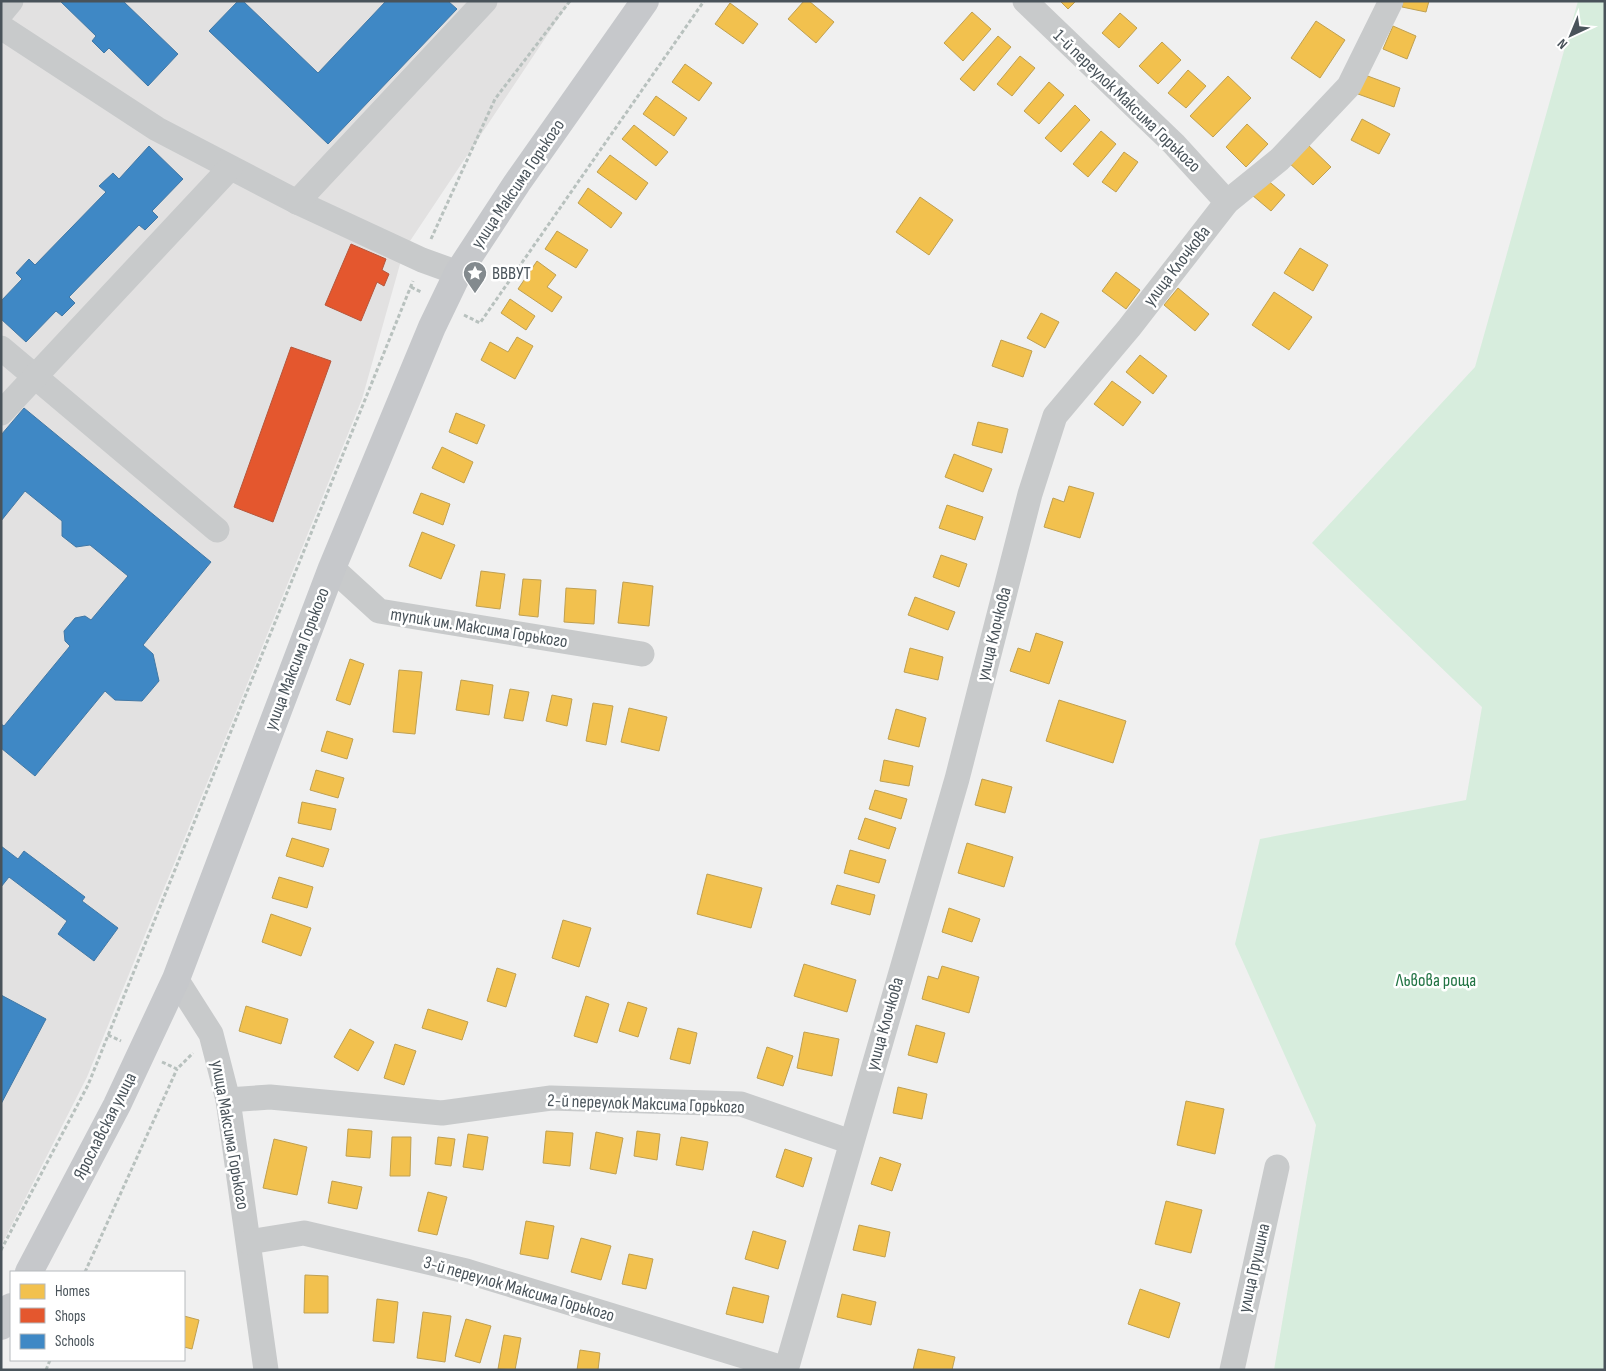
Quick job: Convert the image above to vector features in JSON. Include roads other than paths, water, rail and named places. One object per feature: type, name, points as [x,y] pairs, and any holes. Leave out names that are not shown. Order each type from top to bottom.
[{"type":"main road","name":"улица Максима Горького","points":[[176,979],[332,568],[432,327],[458,273],[520,178],[645,1]]},
{"type":"main road","name":"Ярославская улица","points":[[30,1271],[117,1105],[176,979]]},
{"type":"main road","points":[[1,1326],[10,1309]]},
{"type":"street","points":[[1,12],[11,1]]},
{"type":"street","points":[[297,202],[486,1]]},
{"type":"street","name":"1-й переулок Максима Горького","points":[[1025,1],[1174,144],[1227,202]]},
{"type":"street","name":"улица Клочкова","points":[[786,1369],[957,779],[1030,494],[1055,416],[1128,328],[1227,202],[1280,159],[1349,86],[1391,1]]},
{"type":"street","points":[[1,27],[157,129],[297,202],[422,260],[458,273]]},
{"type":"street","points":[[1,413],[230,168]]},
{"type":"street","points":[[1,348],[217,530]]},
{"type":"street","name":"тупик им. Максима Горького","points":[[332,568],[379,611],[642,654]]},
{"type":"street","name":"улица Максима Горького","points":[[176,979],[211,1034],[228,1100],[266,1370]]},
{"type":"street","name":"2-й переулок Максима Горького","points":[[228,1100],[270,1097],[442,1113],[552,1098],[741,1104],[851,1142]]},
{"type":"street","name":"улица Грушина","points":[[1232,1370],[1277,1167]]},
{"type":"street","name":"3-й переулок Максима Горького","points":[[248,1242],[304,1233],[466,1271],[786,1369]]},
{"type":"place","name":"ВВВУТ","points":[[475,294]]},
{"type":"park label","name":"Львова роща","points":[[1436,980]]}]
